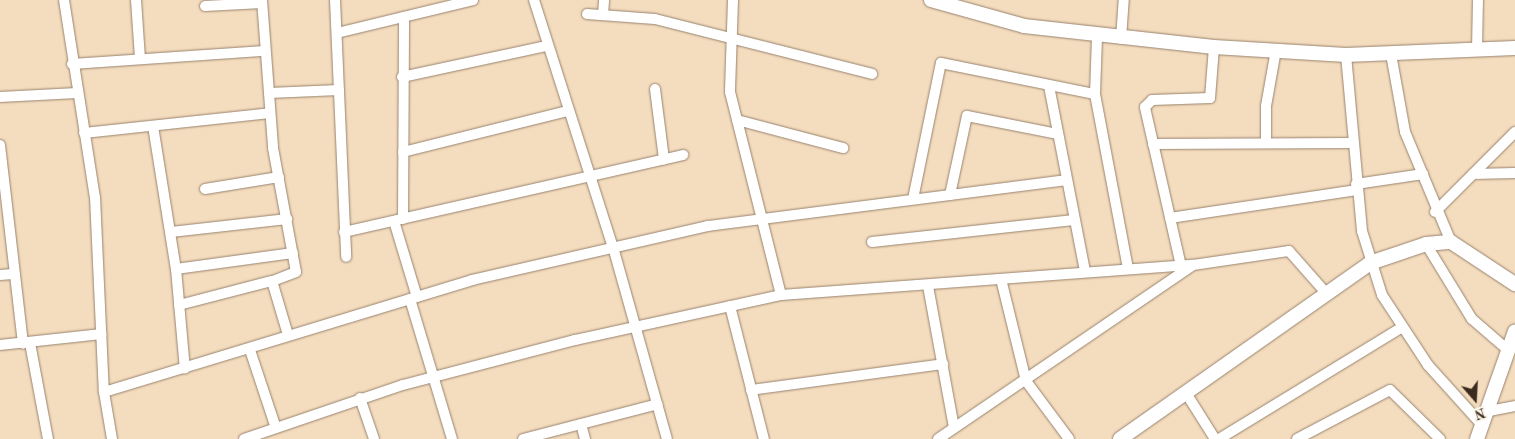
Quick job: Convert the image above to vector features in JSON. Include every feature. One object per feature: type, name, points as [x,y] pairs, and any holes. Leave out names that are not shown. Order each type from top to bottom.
[{"type":"street","points":[[64,0],[72,64],[95,198],[104,392],[112,439]]},
{"type":"street","points":[[136,0],[140,59]]},
{"type":"street","points":[[335,0],[346,257]]},
{"type":"street","points":[[337,33],[474,0]]},
{"type":"street","points":[[534,0],[546,46],[613,247],[667,439]]},
{"type":"street","points":[[603,14],[604,0]]},
{"type":"street","points":[[733,0],[730,92],[781,295]]},
{"type":"street","points":[[931,0],[1024,26],[1097,37],[1214,47],[1346,55],[1515,48]]},
{"type":"street","points":[[1121,39],[1124,0]]},
{"type":"street","points":[[1477,50],[1478,0]]},
{"type":"street","points":[[180,306],[272,281],[296,272],[270,113],[262,2],[205,6]]},
{"type":"street","points":[[587,14],[656,19],[872,74]]},
{"type":"street","points":[[404,17],[402,76],[403,152],[399,220],[414,298],[452,439]]},
{"type":"street","points":[[1097,37],[1095,94],[1128,268]]},
{"type":"street","points":[[402,76],[546,46]]},
{"type":"street","points":[[1181,266],[1153,144],[1147,102],[1210,98],[1214,47]]},
{"type":"street","points":[[1266,143],[1266,106],[1276,50]]},
{"type":"street","points":[[72,64],[265,51]]},
{"type":"street","points":[[1390,54],[1405,132],[1424,174],[1435,212],[1450,242],[1515,284]]},
{"type":"street","points":[[1346,55],[1357,187],[1370,263],[1401,328],[1480,432]]},
{"type":"street","points":[[913,200],[940,63],[1095,94]]},
{"type":"street","points":[[1049,86],[1084,271]]},
{"type":"street","points":[[655,88],[664,159]]},
{"type":"street","points":[[269,93],[339,90]]},
{"type":"street","points":[[0,97],[77,93]]},
{"type":"street","points":[[403,152],[568,111]]},
{"type":"street","points":[[84,133],[270,113]]},
{"type":"street","points":[[950,194],[967,116],[1058,134]]},
{"type":"street","points":[[737,120],[843,148]]},
{"type":"street","points":[[153,126],[176,269],[185,369]]},
{"type":"street","points":[[1435,212],[1515,132]]},
{"type":"street","points":[[1153,144],[1352,143]]},
{"type":"street","points":[[0,145],[13,274],[48,439]]},
{"type":"street","points":[[344,232],[683,154]]},
{"type":"street","points":[[1473,174],[1515,173]]},
{"type":"street","points":[[1170,218],[1424,174]]},
{"type":"street","points":[[205,189],[279,177]]},
{"type":"street","points":[[104,392],[250,350],[288,335],[414,298],[613,247],[762,217],[1066,180]]},
{"type":"street","points":[[171,232],[287,219]]},
{"type":"street","points":[[872,242],[1074,220]]},
{"type":"street","points":[[1120,439],[1370,263],[1426,244],[1450,242]]},
{"type":"street","points":[[1426,244],[1472,320],[1509,351]]},
{"type":"street","points":[[244,439],[360,398],[434,376],[635,327],[781,295],[928,286],[1084,271],[1193,265],[1293,252],[1326,293]]},
{"type":"street","points":[[176,269],[293,253]]},
{"type":"street","points":[[938,439],[1026,381],[1193,265]]},
{"type":"street","points":[[0,275],[13,274]]},
{"type":"street","points":[[1001,279],[1026,381],[1069,439]]},
{"type":"street","points":[[272,281],[288,335]]},
{"type":"street","points":[[928,286],[954,428]]},
{"type":"street","points":[[730,306],[764,439]]},
{"type":"street","points":[[1219,439],[1401,328]]},
{"type":"street","points":[[1480,432],[1515,331]]},
{"type":"street","points":[[0,345],[101,334]]},
{"type":"street","points":[[250,350],[276,428]]},
{"type":"street","points":[[751,390],[943,364]]},
{"type":"street","points":[[1298,439],[1390,390],[1440,439]]},
{"type":"street","points":[[1186,393],[1215,439]]},
{"type":"street","points":[[360,398],[374,439]]},
{"type":"street","points":[[523,439],[658,404]]},
{"type":"street","points":[[1488,411],[1515,406]]},
{"type":"street","points":[[581,424],[585,439]]}]
